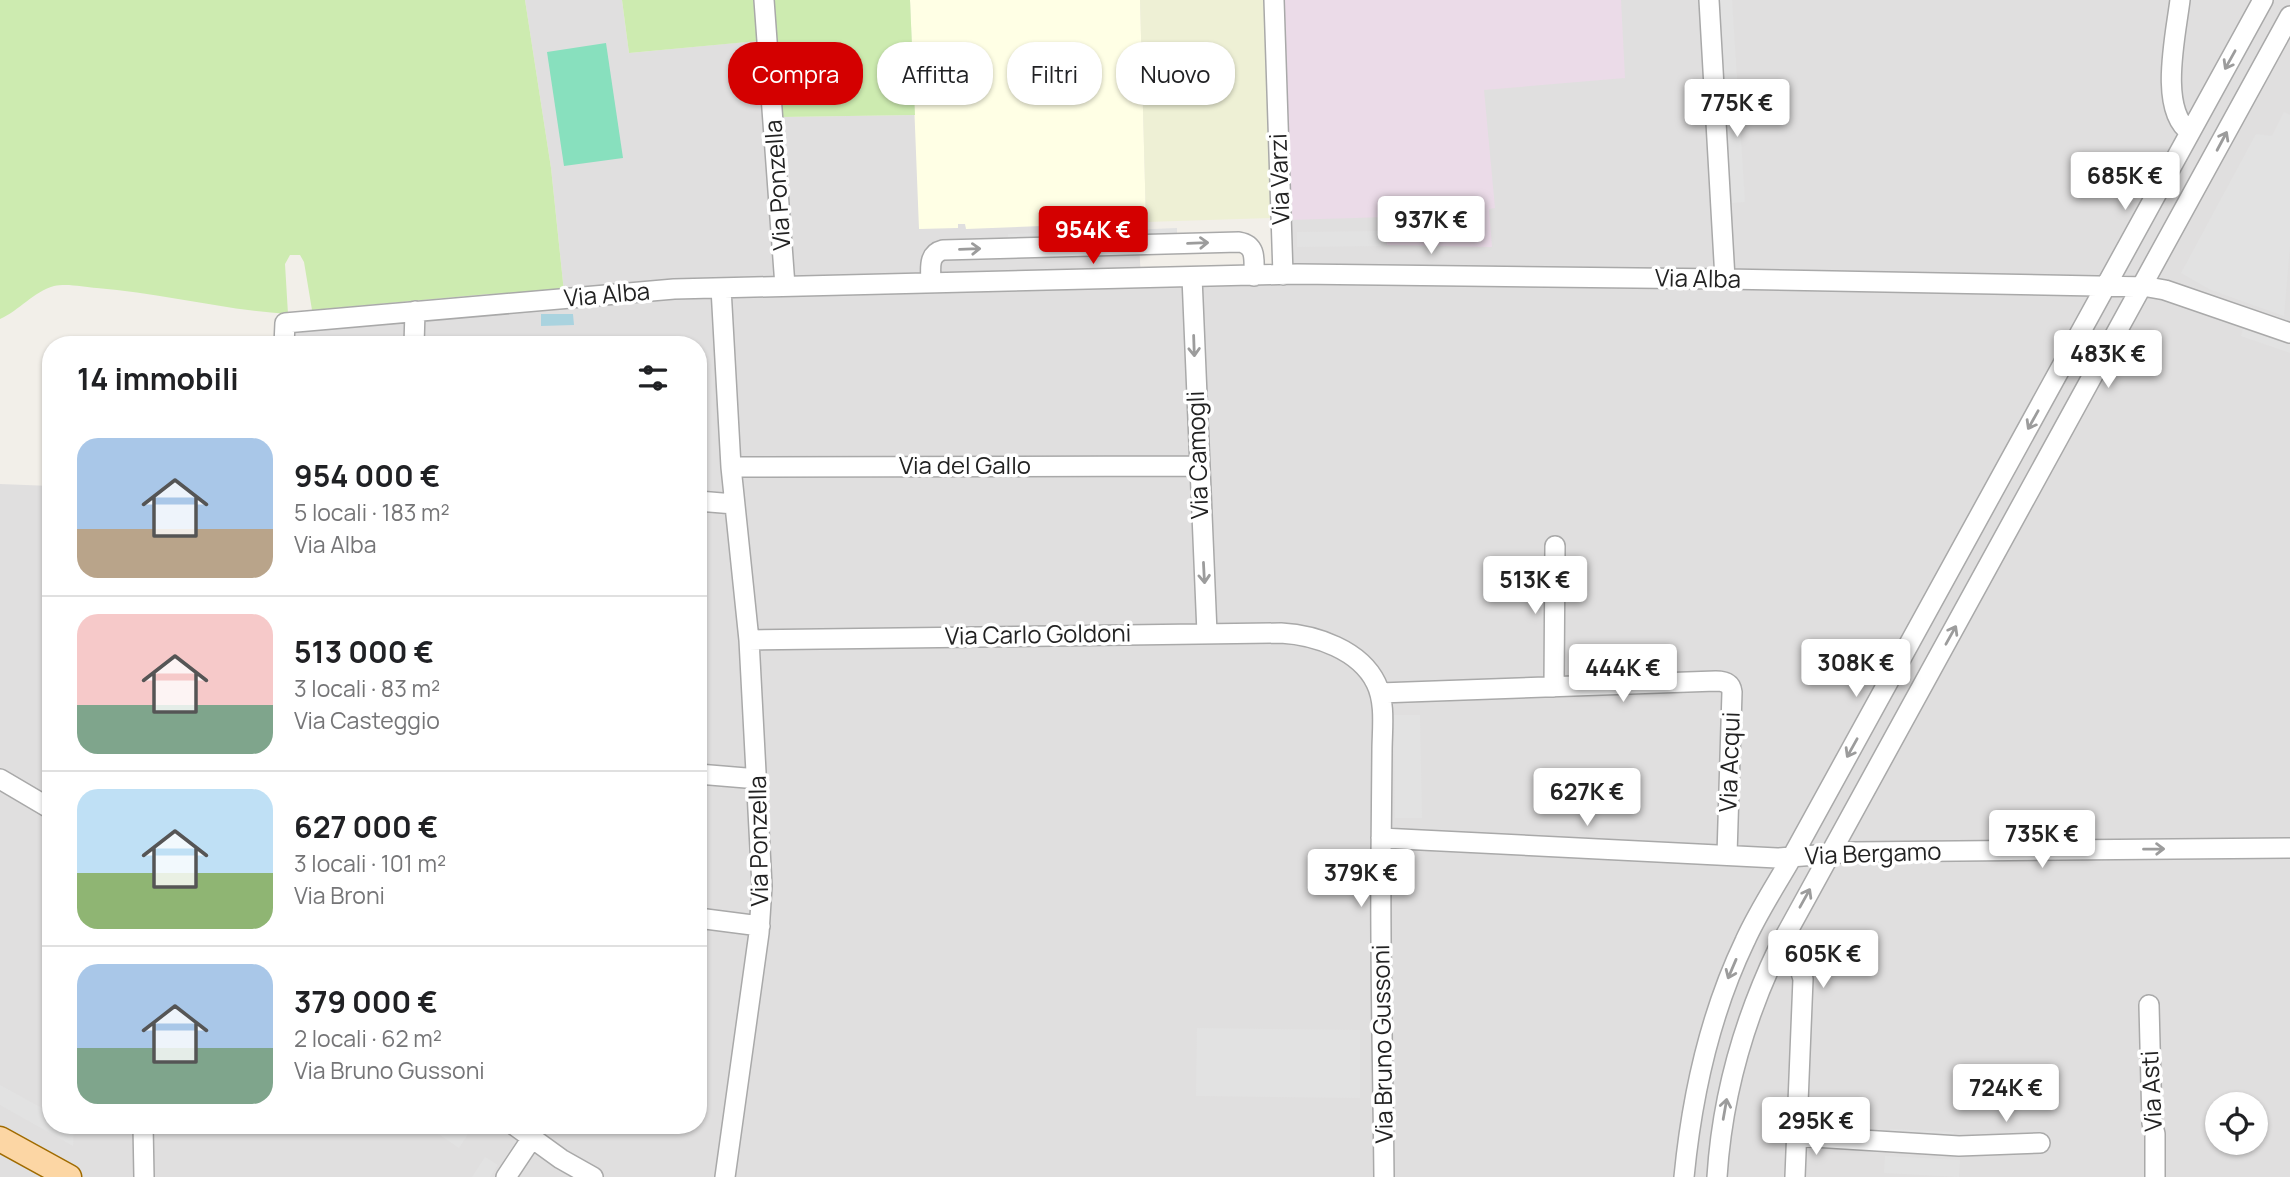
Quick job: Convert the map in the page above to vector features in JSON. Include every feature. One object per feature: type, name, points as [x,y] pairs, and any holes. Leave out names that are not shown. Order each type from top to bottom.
[{"type":"main road","points":[[0,1139],[69,1177]]},
{"type":"street","name":"Via Ponzella","points":[[764,0],[785,286]]},
{"type":"street","name":"Via Varzi","points":[[1275,0],[1283,275]]},
{"type":"street","points":[[1709,0],[1725,279]]},
{"type":"street","points":[[2180,0],[2171,95],[2181,124],[2190,132]]},
{"type":"street","points":[[1684,1177],[1696,1085],[1718,1005],[1746,938],[2263,0]]},
{"type":"street","points":[[1717,1177],[1725,1109],[1734,1066],[1756,999],[1778,949],[2290,16]]},
{"type":"street","points":[[931,284],[932,258],[936,252],[943,250],[1239,242],[1248,244],[1252,250],[1254,275]]},
{"type":"street","name":"Via Alba","points":[[284,336],[285,323],[661,290],[1254,275],[1725,279],[2142,287],[2165,290],[2290,333]]},
{"type":"street","name":"Via Camogli","points":[[1192,277],[1207,633]]},
{"type":"street","name":"Via Ponzella","points":[[721,288],[731,467],[758,779],[762,886],[760,926],[725,1177]]},
{"type":"street","points":[[414,336],[415,311]]},
{"type":"street","name":"Via del Gallo","points":[[731,467],[1198,466]]},
{"type":"street","points":[[707,502],[734,504]]},
{"type":"street","points":[[1554,687],[1555,546]]},
{"type":"street","name":"Via Carlo Goldoni","points":[[748,640],[1288,633],[1327,643],[1348,654],[1362,665],[1375,681],[1380,693]]},
{"type":"street","name":"Via Acqui","points":[[1380,693],[1721,681],[1731,686],[1732,692],[1727,855]]},
{"type":"street","name":"Via Bruno Gussoni","points":[[1380,693],[1384,1177]]},
{"type":"street","points":[[707,775],[758,779]]},
{"type":"street","points":[[0,779],[42,804]]},
{"type":"street","name":"Via Bergamo","points":[[1381,838],[1792,857],[1829,854],[2290,848]]},
{"type":"street","points":[[707,919],[760,926]]},
{"type":"street","points":[[1778,949],[1798,962],[1803,979],[1795,1177]]},
{"type":"street","name":"Via Asti","points":[[2149,1005],[2155,1177]]},
{"type":"street","points":[[143,1134],[144,1177]]},
{"type":"street","points":[[526,1134],[593,1177]]},
{"type":"street","points":[[1797,1136],[1959,1146],[2040,1143]]},
{"type":"street","points":[[506,1177],[532,1138]]},
{"type":"shaded area","points":[[525,0],[622,0],[629,53],[728,44],[728,105],[779,105],[781,117],[915,115],[915,105],[993,105],[993,42],[912,42],[910,0],[1125,0],[1127,42],[1116,42],[1116,105],[1131,105],[1141,278],[1283,274],[1274,0],[2290,0],[2290,1177],[0,1177],[0,484],[42,486],[42,1134],[707,1134],[707,336],[284,336],[285,323],[564,292],[551,168]]},
{"type":"shaded area","points":[[910,0],[1140,0],[1141,42],[1116,42],[1116,105],[1143,105],[1146,222],[966,229],[965,224],[958,224],[958,228],[919,229],[914,105],[993,105],[993,42],[912,42]]},
{"type":"shaded area","points":[[1140,0],[1266,0],[1271,218],[1146,222],[1143,105],[1235,105],[1235,42],[1141,42]]},
{"type":"shaded area","points":[[1283,0],[1621,0],[1625,78],[1484,90],[1495,208],[1489,209],[1492,247],[1387,245],[1386,217],[1289,220]]},
{"type":"shaded area","points":[[1719,0],[1732,0],[1745,202],[1732,203]]},
{"type":"shaded area","points":[[2284,112],[2290,115],[2290,246],[2284,316],[2211,290],[2181,273],[2256,134],[2272,136]]},
{"type":"shaded area","points":[[1177,228],[1177,234],[1104,236],[1104,231]]},
{"type":"shaded area","points":[[1080,231],[1080,237],[1008,240],[1008,234]]},
{"type":"shaded area","points":[[1381,231],[1381,246],[1297,247],[1297,232]]},
{"type":"shaded area","points":[[2243,329],[2290,345],[2290,353],[2241,336]]},
{"type":"shaded area","points":[[1394,715],[1420,715],[1422,818],[1395,818]]},
{"type":"shaded area","points":[[1197,1028],[1360,1030],[1360,1098],[1196,1096]]},
{"type":"shaded area","points":[[0,1085],[42,1108],[42,1129],[0,1105]]},
{"type":"shaded area","points":[[1890,1129],[1954,1132],[1953,1142],[1890,1139]]},
{"type":"shaded area","points":[[52,1134],[74,1134],[73,1146]]},
{"type":"shaded area","points":[[438,1134],[468,1134],[459,1148]]},
{"type":"shaded area","points":[[1885,1156],[1960,1160],[1959,1177],[1884,1173]]},
{"type":"shaded area","points":[[485,1157],[498,1165],[490,1177],[472,1177]]},
{"type":"green space","points":[[0,0],[525,0],[551,168],[564,292],[489,294],[312,310],[304,262],[300,255],[290,255],[285,264],[288,314],[121,290],[64,285],[40,292],[0,319]]},
{"type":"green space","points":[[622,0],[755,0],[758,41],[629,53]]},
{"type":"green space","points":[[772,0],[910,0],[912,42],[877,42],[877,105],[915,105],[915,115],[781,117],[780,105],[863,105],[863,42],[775,42]]},
{"type":"green space","points":[[606,43],[623,158],[564,166],[547,52]]},
{"type":"water","points":[[541,314],[573,314],[574,325],[541,326]]}]
